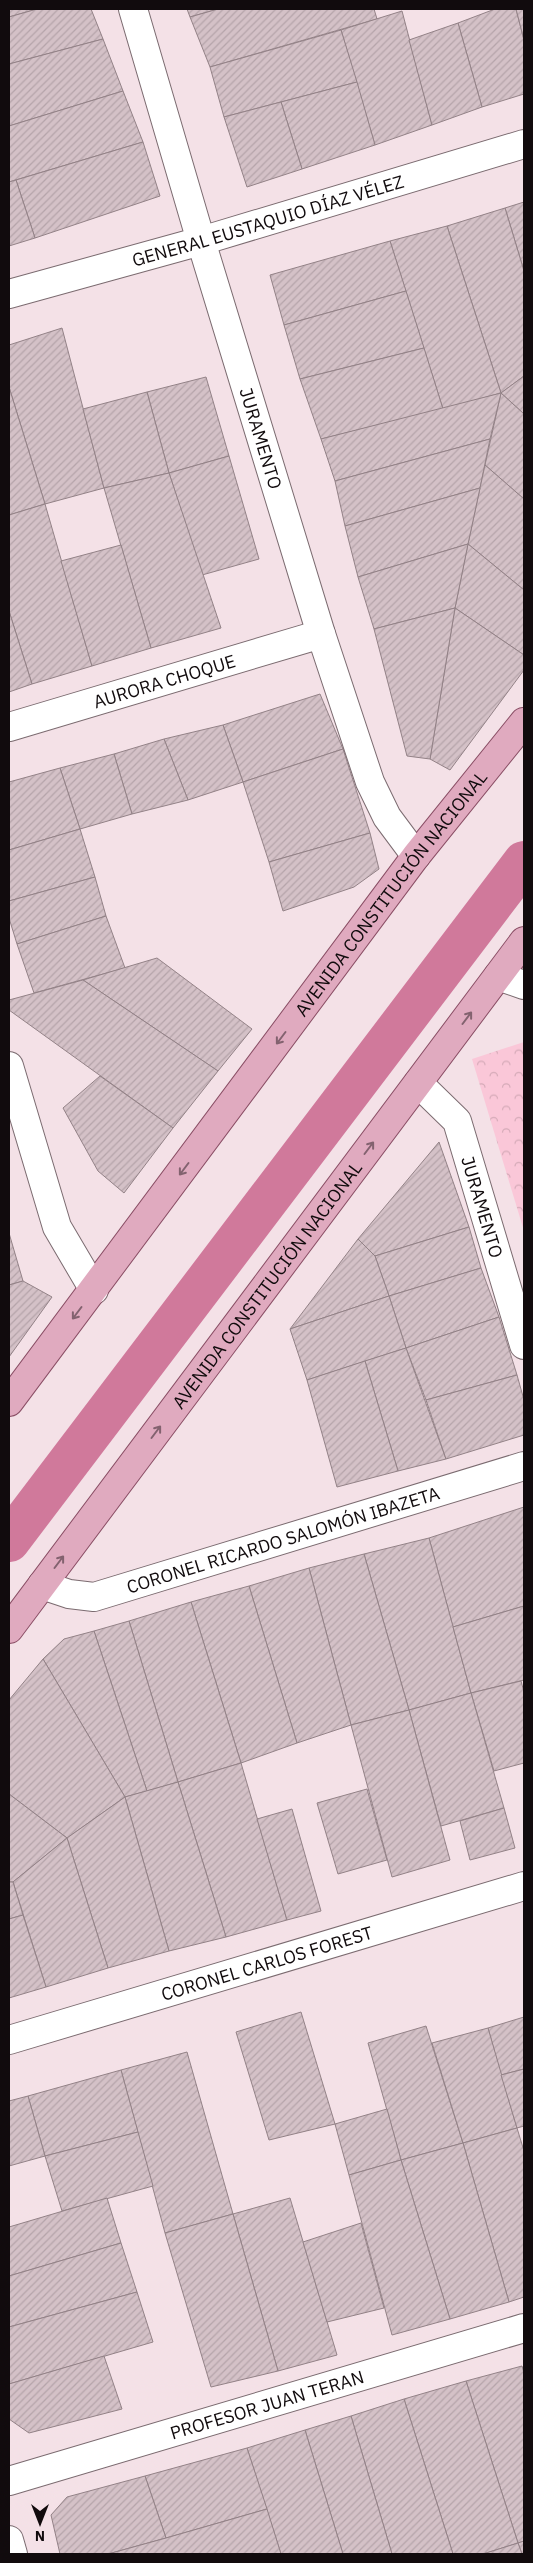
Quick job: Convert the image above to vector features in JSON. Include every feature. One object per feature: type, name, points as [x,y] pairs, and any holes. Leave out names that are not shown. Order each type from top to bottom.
[{"type":"main road","name":"AVENIDA CONSTITUCIÓN NACIONAL","points":[[9,1402],[416,856],[524,722]]},
{"type":"main road","name":"AVENIDA CONSTITUCIÓN NACIONAL","points":[[9,1629],[524,941]]},
{"type":"street","name":"JURAMENTO","points":[[133,9],[201,241],[321,634],[370,782],[388,817],[416,856]]},
{"type":"street","name":"GENERAL EUSTAQUIO DÍAZ VÉLEZ","points":[[9,294],[201,241],[524,144]]},
{"type":"street","name":"AURORA CHOQUE","points":[[9,727],[321,634]]},
{"type":"street","points":[[498,976],[524,985]]},
{"type":"street","points":[[9,1066],[56,1227],[94,1290]]},
{"type":"street","name":"JURAMENTO","points":[[418,1083],[456,1121],[524,1345]]},
{"type":"street","name":"CORONEL RICARDO SALOMÓN IBAZETA","points":[[42,1585],[69,1594],[94,1597],[524,1466]]},
{"type":"street","name":"CORONEL CARLOS FOREST","points":[[9,2040],[524,1886]]},
{"type":"street","name":"PROFESOR JUAN TERAN","points":[[9,2481],[524,2328]]},
{"type":"street","points":[[9,2540],[13,2554]]},
{"type":"green space","points":[[524,1042],[524,1231],[472,1059]]},
{"type":"building","points":[[9,9],[37,9],[9,17]]},
{"type":"building","points":[[37,9],[91,9],[103,39],[9,64],[9,17]]},
{"type":"building","points":[[187,9],[218,9],[190,17]]},
{"type":"building","points":[[218,9],[374,9],[377,19],[210,67],[190,17]]},
{"type":"building","points":[[495,9],[516,9],[524,40],[524,94],[482,107],[458,23]]},
{"type":"building","points":[[516,9],[524,9],[524,40]]},
{"type":"building","points":[[402,11],[432,125],[375,145],[341,30]]},
{"type":"building","points":[[458,23],[482,107],[432,125],[409,40]]},
{"type":"building","points":[[341,30],[357,82],[224,117],[210,67]]},
{"type":"building","points":[[103,39],[123,91],[9,126],[9,64]]},
{"type":"building","points":[[357,82],[375,145],[302,169],[281,102]]},
{"type":"building","points":[[123,91],[143,142],[9,182],[9,126]]},
{"type":"building","points":[[281,102],[302,169],[247,187],[224,117]]},
{"type":"building","points":[[143,142],[160,196],[35,238],[16,180]]},
{"type":"building","points":[[16,180],[35,238],[9,246],[9,182]]},
{"type":"building","points":[[524,202],[524,271],[505,208]]},
{"type":"building","points":[[505,208],[524,271],[524,376],[501,393],[447,226]]},
{"type":"building","points":[[447,226],[501,393],[443,409],[390,241]]},
{"type":"building","points":[[390,241],[406,291],[284,325],[270,275]]},
{"type":"building","points":[[406,291],[424,348],[300,379],[284,325]]},
{"type":"building","points":[[62,328],[104,488],[45,504],[9,387],[9,345]]},
{"type":"building","points":[[424,348],[443,409],[321,439],[300,379]]},
{"type":"building","points":[[524,376],[524,414],[501,393]]},
{"type":"building","points":[[206,377],[229,456],[169,473],[147,392]]},
{"type":"building","points":[[9,387],[45,504],[9,515]]},
{"type":"building","points":[[147,392],[169,473],[104,488],[83,409]]},
{"type":"building","points":[[501,393],[524,414],[524,499],[485,465]]},
{"type":"building","points":[[501,393],[490,439],[335,481],[321,439]]},
{"type":"building","points":[[490,439],[480,488],[345,526],[335,481]]},
{"type":"building","points":[[229,456],[259,559],[202,575],[169,473]]},
{"type":"building","points":[[485,465],[524,499],[524,590],[468,544]]},
{"type":"building","points":[[169,473],[221,628],[151,648],[104,488]]},
{"type":"building","points":[[480,488],[468,544],[358,577],[345,526]]},
{"type":"building","points":[[45,504],[92,666],[32,684],[9,611],[9,515]]},
{"type":"building","points":[[468,544],[524,590],[524,655],[455,608]]},
{"type":"building","points":[[468,544],[455,608],[374,629],[358,577]]},
{"type":"building","points":[[121,545],[151,648],[92,666],[61,561]]},
{"type":"building","points":[[455,608],[524,655],[524,670],[450,770],[430,759]]},
{"type":"building","points":[[455,608],[430,759],[407,756],[374,629]]},
{"type":"building","points":[[9,611],[32,684],[9,692]]},
{"type":"building","points":[[320,694],[343,749],[243,782],[223,725]]},
{"type":"building","points":[[223,725],[243,782],[188,800],[164,739]]},
{"type":"building","points":[[164,739],[188,800],[132,814],[114,754]]},
{"type":"building","points":[[343,749],[370,833],[269,862],[243,782]]},
{"type":"building","points":[[114,754],[132,814],[80,829],[60,768]]},
{"type":"building","points":[[60,768],[80,829],[9,850],[9,782]]},
{"type":"building","points":[[80,829],[95,877],[9,901],[9,850]]},
{"type":"building","points":[[370,833],[379,869],[354,887],[283,911],[269,862]]},
{"type":"building","points":[[95,877],[106,916],[17,944],[9,918],[9,901]]},
{"type":"building","points":[[106,916],[125,968],[34,993],[17,944]]},
{"type":"building","points":[[157,958],[252,1029],[218,1071],[83,980]]},
{"type":"building","points":[[83,980],[218,1071],[173,1128],[9,1010],[9,1000]]},
{"type":"building","points":[[100,1076],[173,1128],[124,1193],[98,1171],[63,1108]]},
{"type":"building","points":[[439,1142],[469,1227],[375,1256],[358,1239]]},
{"type":"building","points":[[469,1227],[481,1268],[389,1296],[375,1256]]},
{"type":"building","points":[[9,1233],[23,1281],[9,1285]]},
{"type":"building","points":[[358,1239],[375,1256],[389,1296],[290,1329]]},
{"type":"building","points":[[481,1268],[499,1317],[406,1348],[389,1296]]},
{"type":"building","points":[[23,1281],[52,1297],[9,1357],[9,1285]]},
{"type":"building","points":[[389,1296],[406,1348],[307,1380],[290,1329]]},
{"type":"building","points":[[499,1317],[517,1375],[426,1400],[406,1348]]},
{"type":"building","points":[[406,1348],[446,1459],[398,1471],[365,1361]]},
{"type":"building","points":[[365,1361],[398,1471],[337,1487],[307,1380]]},
{"type":"building","points":[[517,1375],[524,1400],[524,1435],[446,1459],[426,1400]]},
{"type":"building","points":[[524,1507],[524,1606],[453,1627],[429,1538]]},
{"type":"building","points":[[429,1538],[471,1693],[409,1710],[364,1554]]},
{"type":"building","points":[[364,1554],[409,1710],[351,1725],[309,1568]]},
{"type":"building","points":[[309,1568],[351,1725],[297,1743],[249,1586]]},
{"type":"building","points":[[249,1586],[297,1743],[241,1763],[191,1602]]},
{"type":"building","points":[[191,1602],[241,1763],[178,1782],[129,1621]]},
{"type":"building","points":[[524,1606],[524,1680],[471,1693],[453,1627]]},
{"type":"building","points":[[129,1621],[178,1782],[147,1791],[94,1631]]},
{"type":"building","points":[[94,1631],[147,1791],[125,1797],[43,1659],[64,1639]]},
{"type":"building","points":[[43,1659],[125,1797],[67,1838],[9,1794],[9,1700]]},
{"type":"building","points":[[521,1681],[524,1692],[524,1763],[494,1771],[471,1693]]},
{"type":"building","points":[[471,1693],[504,1808],[441,1826],[409,1710]]},
{"type":"building","points":[[409,1710],[450,1860],[392,1877],[351,1725]]},
{"type":"building","points":[[241,1763],[287,1920],[226,1937],[178,1782]]},
{"type":"building","points":[[178,1782],[226,1937],[169,1951],[125,1797]]},
{"type":"building","points":[[367,1789],[387,1860],[338,1874],[317,1803]]},
{"type":"building","points":[[9,1794],[67,1838],[13,1882],[9,1882]]},
{"type":"building","points":[[125,1797],[169,1951],[108,1968],[67,1838]]},
{"type":"building","points":[[504,1808],[515,1848],[470,1860],[460,1821]]},
{"type":"building","points":[[292,1809],[321,1911],[287,1920],[257,1819]]},
{"type":"building","points":[[67,1838],[108,1968],[46,1987],[13,1882]]},
{"type":"building","points":[[9,1882],[13,1882],[23,1915],[9,1919]]},
{"type":"building","points":[[23,1915],[46,1987],[9,1998],[9,1919]]},
{"type":"building","points":[[301,2012],[335,2124],[269,2140],[236,2032]]},
{"type":"building","points":[[524,2017],[524,2069],[501,2075],[488,2028]]},
{"type":"building","points":[[426,2026],[463,2143],[401,2160],[368,2043]]},
{"type":"building","points":[[488,2028],[517,2128],[463,2143],[432,2043]]},
{"type":"building","points":[[187,2052],[233,2214],[165,2233],[121,2070]]},
{"type":"building","points":[[524,2069],[524,2126],[517,2128],[501,2075]]},
{"type":"building","points":[[121,2070],[138,2132],[45,2156],[28,2096]]},
{"type":"building","points":[[28,2096],[45,2156],[9,2166],[9,2101]]},
{"type":"building","points":[[387,2109],[401,2160],[349,2175],[335,2124]]},
{"type":"building","points":[[517,2128],[524,2151],[524,2297],[509,2302],[463,2143]]},
{"type":"building","points":[[138,2132],[153,2186],[62,2211],[45,2156]]},
{"type":"building","points":[[463,2143],[509,2302],[450,2319],[401,2160]]},
{"type":"building","points":[[401,2160],[450,2319],[392,2335],[349,2175]]},
{"type":"building","points":[[107,2198],[121,2243],[9,2276],[9,2227]]},
{"type":"building","points":[[290,2198],[337,2355],[278,2371],[233,2214]]},
{"type":"building","points":[[233,2214],[278,2371],[211,2387],[165,2233]]},
{"type":"building","points":[[361,2223],[384,2308],[327,2322],[303,2242]]},
{"type":"building","points":[[121,2243],[137,2292],[9,2327],[9,2276]]},
{"type":"building","points":[[137,2292],[153,2342],[9,2384],[9,2327]]},
{"type":"building","points":[[104,2356],[122,2409],[29,2433],[9,2419],[9,2384]]},
{"type":"building","points":[[522,2366],[524,2373],[524,2541],[518,2543],[466,2381]]},
{"type":"building","points":[[466,2381],[518,2543],[483,2554],[453,2554],[404,2399]]},
{"type":"building","points":[[404,2399],[453,2554],[392,2554],[351,2416]]},
{"type":"building","points":[[351,2416],[392,2554],[343,2554],[305,2430]]},
{"type":"building","points":[[305,2430],[343,2554],[281,2554],[247,2448]]},
{"type":"building","points":[[247,2448],[267,2509],[166,2538],[145,2476]]},
{"type":"building","points":[[145,2476],[166,2538],[108,2554],[60,2554],[51,2515],[67,2497]]},
{"type":"building","points":[[267,2509],[281,2554],[108,2554],[166,2538]]},
{"type":"building","points":[[524,2541],[524,2554],[522,2554],[518,2543]]},
{"type":"building","points":[[518,2543],[522,2554],[483,2554]]},
{"type":"waterway","points":[[9,1541],[524,862]]}]
